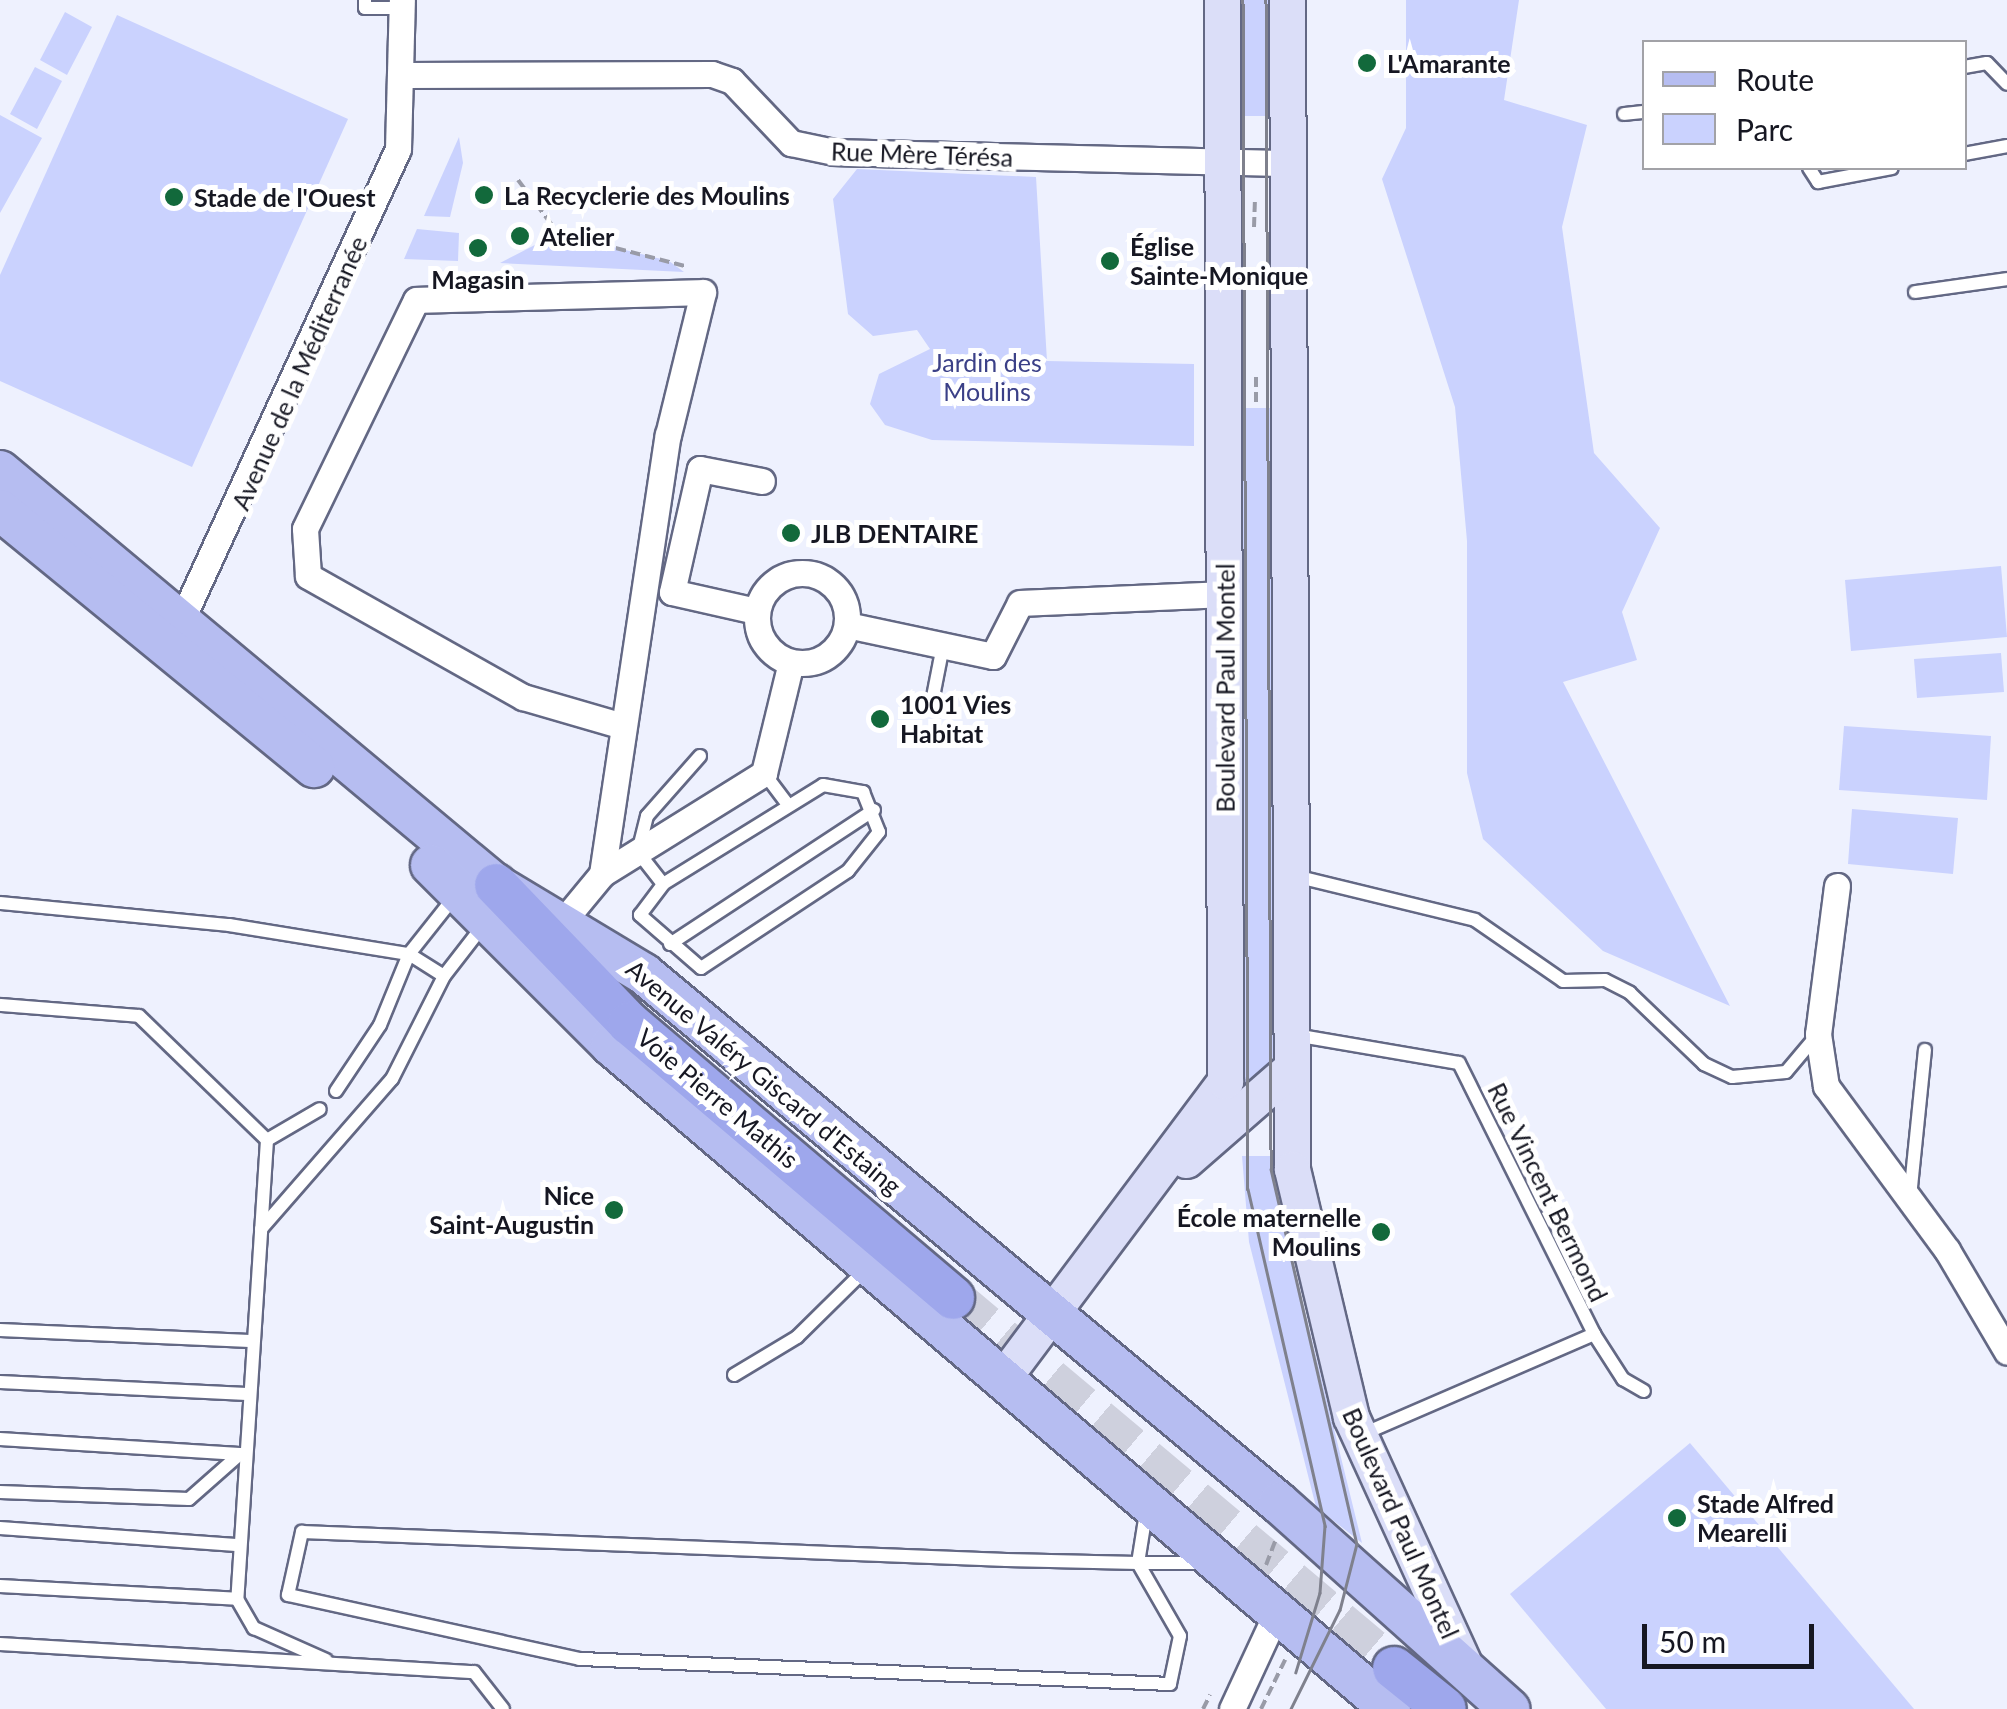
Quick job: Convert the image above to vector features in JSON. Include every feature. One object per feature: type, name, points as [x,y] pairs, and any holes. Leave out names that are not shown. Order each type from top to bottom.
[{"type":"highway","name":"Voie Pierre Mathis","points":[[481,898],[953,1298]]},
{"type":"highway","points":[[1392,1688],[1459,1694]]},
{"type":"main road","name":"Boulevard Paul Montel","points":[[1158,1182],[1225,1081],[1222,0]]},
{"type":"main road","name":"Boulevard Paul Montel","points":[[1287,0],[1288,1034],[1299,1225],[1358,1435],[1459,1694]]},
{"type":"main road","name":"Avenue Valéry Giscard d'Estaing","points":[[0,471],[182,620],[481,898],[611,1045],[1277,1612],[1392,1688]]},
{"type":"main road","name":"Avenue Valéry Giscard d'Estaing","points":[[0,510],[481,898],[564,920],[644,974],[1054,1316],[1459,1694],[1509,1709]]},
{"type":"main road","points":[[1003,1378],[1158,1182],[1289,1070]]},
{"type":"street","name":"Avenue de la Méditerranée","points":[[182,620],[398,149],[404,75],[402,4]]},
{"type":"street","name":"Rue Mère Térésa","points":[[404,75],[712,74],[732,80],[791,143],[814,150],[1288,163]]},
{"type":"street","points":[[602,874],[668,435],[703,292],[416,300],[305,529],[308,576],[524,697],[624,726]]},
{"type":"street","points":[[756,611],[672,592],[700,469],[762,481]]},
{"type":"street","points":[[808,572],[834,586],[847,625],[833,651],[791,662],[768,649],[756,611],[780,577],[808,572]]},
{"type":"street","points":[[847,625],[994,656],[1020,603],[1225,594]]},
{"type":"street","points":[[564,920],[602,874],[764,773],[791,662]]},
{"type":"street","points":[[1837,886],[1818,1034],[1826,1086],[1910,1197],[2007,1352]]},
{"type":"street","points":[[1232,1709],[1277,1612]]},
{"type":"lane","points":[[365,0],[365,8],[402,4]]},
{"type":"lane","points":[[1967,66],[1987,63],[2007,84]]},
{"type":"lane","points":[[1624,114],[1642,112]]},
{"type":"lane","points":[[1967,153],[2007,146]]},
{"type":"lane","points":[[1810,170],[1818,182],[1881,170]]},
{"type":"lane","points":[[1915,292],[2007,279]]},
{"type":"lane","points":[[931,707],[944,646]]},
{"type":"lane","points":[[662,884],[638,852],[647,816],[700,756]]},
{"type":"lane","points":[[764,773],[786,802]]},
{"type":"lane","points":[[824,784],[863,792],[874,810],[879,832],[848,871],[724,959],[701,968],[640,915],[662,884],[786,802],[824,784]]},
{"type":"lane","points":[[670,944],[874,810]]},
{"type":"lane","points":[[1288,875],[1475,920],[1545,973],[1630,992],[1704,1064],[1732,1077],[1786,1072],[1818,1034]]},
{"type":"lane","points":[[336,1091],[380,1025],[409,954],[481,898]]},
{"type":"lane","points":[[261,1229],[392,1078],[481,898]]},
{"type":"lane","points":[[0,902],[409,954],[444,976]]},
{"type":"lane","points":[[0,1005],[139,1016],[267,1140],[240,1454],[238,1599],[254,1628],[326,1660]]},
{"type":"lane","name":"Rue Vincent Bermond","points":[[1288,1034],[1460,1063],[1594,1334],[1623,1379],[1644,1391]]},
{"type":"lane","points":[[1910,1197],[1925,1050]]},
{"type":"lane","points":[[267,1140],[320,1109]]},
{"type":"lane","points":[[734,1376],[797,1337],[869,1266]]},
{"type":"lane","points":[[0,1330],[250,1340]]},
{"type":"lane","name":"Rue Vincent Bermond","points":[[1358,1435],[1418,1417],[1594,1334]]},
{"type":"lane","points":[[0,1382],[247,1394]]},
{"type":"lane","points":[[0,1439],[240,1454]]},
{"type":"lane","points":[[0,1492],[189,1499],[240,1454]]},
{"type":"lane","points":[[1148,1501],[1138,1563],[1180,1636],[1170,1684],[580,1659],[288,1595],[302,1532],[1138,1563],[1220,1563]]},
{"type":"lane","points":[[0,1528],[239,1545]]},
{"type":"lane","points":[[0,1586],[238,1599]]},
{"type":"lane","points":[[0,1644],[326,1660],[474,1672],[503,1709]]},
{"type":"path","points":[[518,180],[558,233],[685,266]]},
{"type":"path","points":[[1254,227],[1255,200]]},
{"type":"path","points":[[1256,372],[1256,402]]},
{"type":"path","points":[[1261,1709],[1286,1658]]},
{"type":"path","points":[[1203,1709],[1218,1676]]},
{"type":"green space","points":[[1237,0],[1272,0],[1272,116],[1237,116]]},
{"type":"green space","points":[[1406,0],[1519,0],[1504,100],[1587,125],[1562,227],[1594,453],[1660,528],[1622,612],[1637,660],[1563,682],[1730,1006],[1603,951],[1483,839],[1467,773],[1467,541],[1455,407],[1382,179],[1406,128]]},
{"type":"green space","points":[[65,12],[92,27],[67,75],[40,60]]},
{"type":"green space","name":"Stade de l'Ouest","points":[[117,15],[348,119],[192,467],[0,381],[0,275]]},
{"type":"green space","points":[[35,67],[62,81],[37,129],[10,114]]},
{"type":"green space","points":[[0,115],[42,138],[0,213]]},
{"type":"green space","points":[[459,137],[463,163],[450,217],[424,216]]},
{"type":"green space","name":"Jardin des Moulins","points":[[857,169],[1036,177],[1047,361],[1194,364],[1194,446],[932,440],[885,425],[870,404],[879,374],[930,349],[917,330],[873,336],[848,314],[833,199]]},
{"type":"green space","points":[[417,229],[459,233],[458,261],[404,259]]},
{"type":"green space","points":[[558,233],[669,261],[684,272],[500,263]]},
{"type":"green space","points":[[1239,408],[1272,408],[1276,1053],[1240,1104]]},
{"type":"green space","points":[[2001,566],[2007,637],[1851,651],[1845,580]]},
{"type":"green space","points":[[2001,653],[2004,692],[1917,698],[1914,659]]},
{"type":"green space","points":[[1844,726],[1991,736],[1987,800],[1839,790]]},
{"type":"green space","points":[[1852,809],[1958,818],[1953,874],[1848,864]]},
{"type":"green space","points":[[1242,1156],[1276,1156],[1289,1246],[1362,1543],[1316,1507],[1249,1242]]},
{"type":"green space","name":"Stade Alfred Mearelli","points":[[1690,1443],[1914,1709],[1606,1709],[1510,1594]]},
{"type":"tunnel","points":[[953,1298],[1394,1668]]},
{"type":"tram line","points":[[1243,0],[1248,1189],[1325,1526],[1320,1593],[1296,1672]]},
{"type":"tram line","points":[[1266,0],[1271,1169],[1357,1544],[1340,1610],[1291,1709]]},
{"type":"place","name":"L'Amarante","points":[[1367,63]]},
{"type":"place","name":"La Recyclerie des Moulins","points":[[484,195]]},
{"type":"place","name":"Stade de l'Ouest","points":[[174,197]]},
{"type":"place","name":"Atelier","points":[[520,236]]},
{"type":"place","name":"Magasin","points":[[478,248]]},
{"type":"place","name":"Église Sainte-Monique","points":[[1110,261]]},
{"type":"place","name":"JLB DENTAIRE","points":[[791,533]]},
{"type":"place","name":"1001 Vies Habitat","points":[[880,719]]},
{"type":"place","name":"Nice Saint-Augustin","points":[[614,1210]]},
{"type":"place","name":"École maternelle Moulins","points":[[1381,1232]]},
{"type":"place","name":"Stade Alfred Mearelli","points":[[1677,1518]]}]
